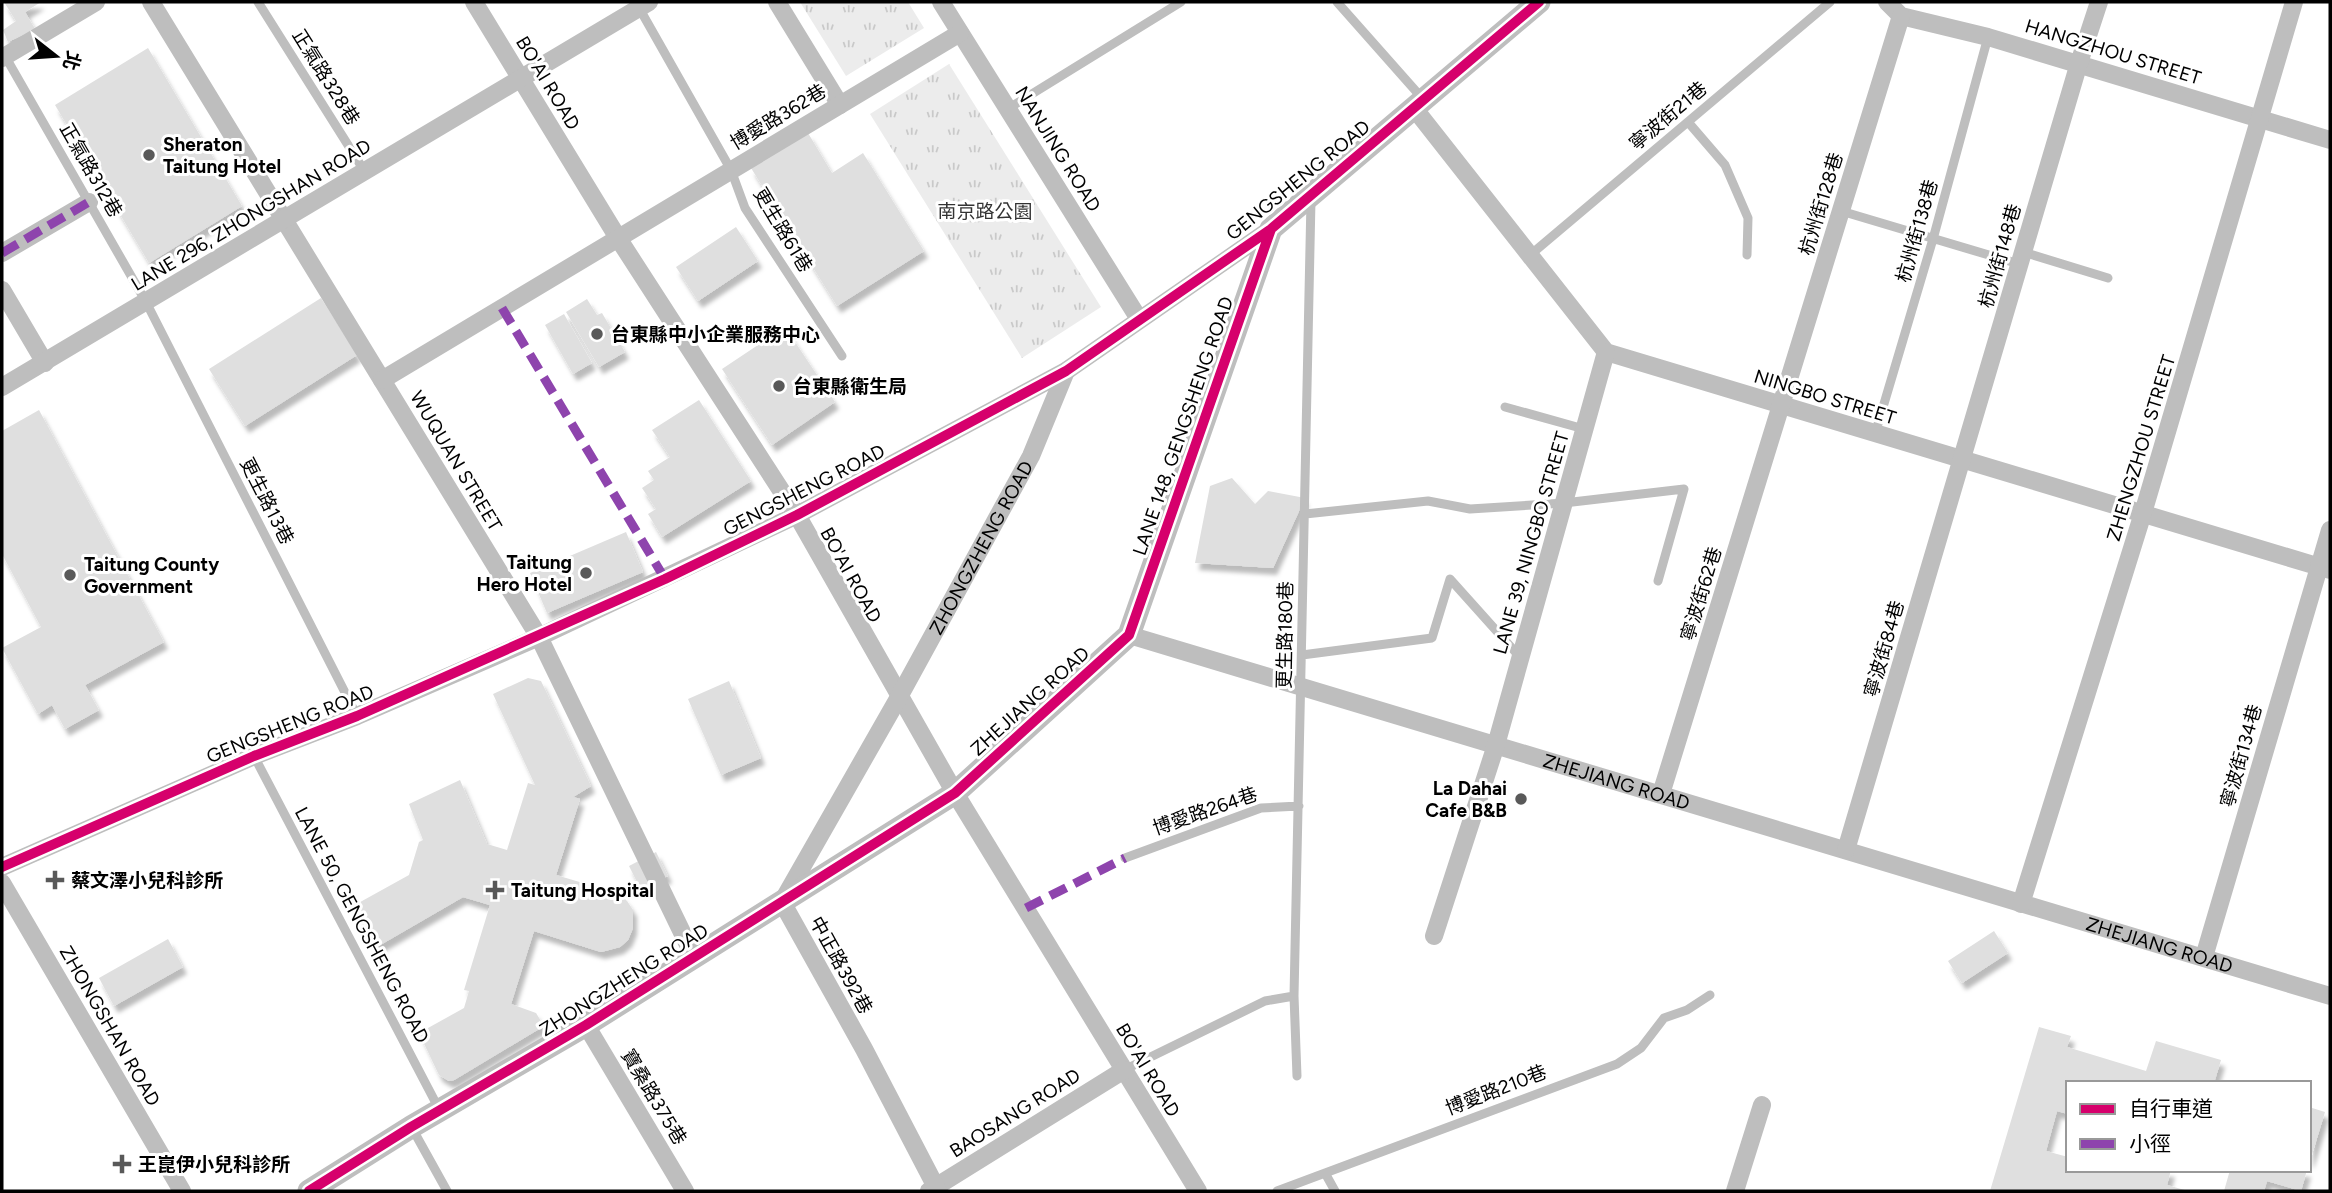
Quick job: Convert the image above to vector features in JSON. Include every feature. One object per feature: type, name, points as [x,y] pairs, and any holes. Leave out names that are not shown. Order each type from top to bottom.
[{"type":"street","points":[[4,57],[96,2]]},
{"type":"street","name":"WUQUAN STREET","points":[[151,2],[538,637],[694,957]]},
{"type":"street","name":"BO'AI ROAD","points":[[474,2],[618,238],[797,515],[955,793],[1198,1191]]},
{"type":"street","points":[[777,2],[839,105]]},
{"type":"street","name":"NANJING ROAD","points":[[941,2],[1139,319]]},
{"type":"street","name":"GENGSHENG ROAD","points":[[2,867],[254,756],[357,716],[538,637],[797,515],[1066,371],[1270,229],[1539,2]]},
{"type":"street","points":[[1887,2],[1901,16]]},
{"type":"street","name":"杭州街148巷","points":[[1961,460],[2078,64],[2099,2]]},
{"type":"street","name":"ZHENGZHOU STREET","points":[[2021,904],[2143,513],[2294,2]]},
{"type":"street","name":"LANE 296, ZHONGSHAN ROAD","points":[[2,387],[365,172],[641,4]]},
{"type":"street","name":"HANGZHOU STREET","points":[[1901,16],[1988,37],[2330,140]]},
{"type":"street","name":"杭州街128巷","points":[[1781,405],[1901,16]]},
{"type":"street","name":"博愛路362巷","points":[[382,380],[960,33]]},
{"type":"street","points":[[1419,104],[1529,256],[1606,352]]},
{"type":"street","points":[[2,253],[89,202]]},
{"type":"street","name":"LANE 148, GENGSHENG ROAD","points":[[1129,635],[1270,229]]},
{"type":"street","points":[[2,290],[45,363]]},
{"type":"street","name":"NINGBO STREET","points":[[1606,352],[2325,569]]},
{"type":"street","name":"LANE 39, NINGBO STREET","points":[[1434,936],[1496,745],[1606,352]]},
{"type":"street","name":"ZHONGZHENG ROAD","points":[[782,902],[899,697],[1031,456],[1066,371]]},
{"type":"street","name":"寧波街62巷","points":[[1661,794],[1781,405]]},
{"type":"street","name":"寧波街84巷","points":[[1846,850],[1961,460]]},
{"type":"street","name":"寧波街134巷","points":[[2204,957],[2325,569],[2330,530]]},
{"type":"street","name":"ZHEJIANG ROAD","points":[[955,793],[1129,635],[2330,996]]},
{"type":"street","name":"ZHONGZHENG ROAD","points":[[309,1191],[411,1127],[586,1025],[955,793]]},
{"type":"street","name":"ZHONGSHAN ROAD","points":[[2,883],[182,1191]]},
{"type":"street","name":"中正路392巷","points":[[782,902],[864,1049],[934,1190]]},
{"type":"street","name":"寶桑路375巷","points":[[586,1025],[685,1191]]},
{"type":"street","name":"BAOSANG ROAD","points":[[934,1190],[1124,1070]]},
{"type":"street","points":[[1735,1191],[1762,1105]]},
{"type":"lane","name":"正氣路328巷","points":[[258,2],[365,172]]},
{"type":"lane","points":[[1009,108],[1181,2]]},
{"type":"lane","points":[[1337,2],[1419,104]]},
{"type":"lane","name":"寧波街21巷","points":[[1529,256],[1830,2]]},
{"type":"lane","name":"更生路61巷","points":[[641,4],[730,170],[745,208],[842,356]]},
{"type":"lane","name":"杭州街138巷","points":[[1875,434],[1933,239],[1988,37]]},
{"type":"lane","name":"正氣路312巷","points":[[4,57],[146,302]]},
{"type":"lane","points":[[1688,122],[1725,165],[1748,218],[1747,255]]},
{"type":"lane","name":"更生路180巷","points":[[1297,1076],[1294,996],[1311,195]]},
{"type":"lane","points":[[1841,211],[1933,239],[2108,278]]},
{"type":"lane","name":"更生路13巷","points":[[146,302],[357,716]]},
{"type":"lane","points":[[1505,407],[1584,429]]},
{"type":"lane","points":[[1305,514],[1428,501],[1471,509],[1564,503],[1684,489],[1658,581]]},
{"type":"lane","points":[[1302,654],[1432,638],[1450,579],[1521,658]]},
{"type":"lane","name":"LANE 50, GENGSHENG ROAD","points":[[254,756],[440,1111]]},
{"type":"lane","name":"博愛路264巷","points":[[1125,858],[1261,807],[1299,806]]},
{"type":"lane","name":"博愛路210巷","points":[[1277,1191],[1617,1064],[1641,1048],[1664,1018],[1687,1010],[1710,995]]},
{"type":"lane","points":[[1124,1070],[1265,1001],[1294,996]]},
{"type":"lane","points":[[411,1127],[447,1191]]},
{"type":"lane","points":[[1325,1173],[1335,1191]]},
{"type":"green space","points":[[800,2],[908,2],[924,28],[846,76]]},
{"type":"green space","name":"南京路公園","points":[[949,64],[1101,307],[1022,358],[870,114]]},
{"type":"building","points":[[4,2],[41,2],[25,12],[35,29],[8,42],[3,30],[16,21]]},
{"type":"building","name":"Sheraton Taitung Hotel","points":[[148,48],[242,206],[149,263],[55,105]]},
{"type":"building","points":[[808,133],[832,173],[863,153],[924,251],[837,306],[751,168]]},
{"type":"building","points":[[736,227],[758,261],[698,301],[676,267]]},
{"type":"building","points":[[321,298],[357,355],[245,426],[209,369]]},
{"type":"building","name":"台東縣中小企業服務中心","points":[[587,299],[597,315],[602,313],[625,352],[599,367],[566,312]]},
{"type":"building","points":[[564,314],[592,363],[573,374],[545,325]]},
{"type":"building","name":"台東縣衛生局","points":[[785,327],[835,402],[772,445],[722,369]]},
{"type":"building","points":[[699,400],[751,481],[662,537],[648,514],[656,509],[642,488],[654,480],[648,471],[670,457],[652,430]]},
{"type":"building","name":"Taitung County Government","points":[[39,410],[164,642],[85,685],[99,710],[65,729],[52,705],[38,714],[2,648],[41,627],[2,554],[2,431]]},
{"type":"building","points":[[1232,478],[1255,504],[1268,491],[1305,498],[1273,568],[1195,563],[1210,486]]},
{"type":"building","name":"Taitung Hero Hotel","points":[[626,532],[643,572],[547,613],[530,573]]},
{"type":"building","points":[[528,678],[541,681],[591,786],[573,797],[580,799],[556,875],[620,894],[633,910],[633,928],[628,940],[620,947],[601,952],[534,931],[511,1004],[536,1013],[544,1026],[449,1081],[439,1075],[419,1033],[464,1008],[469,991],[464,990],[490,905],[463,897],[375,948],[353,906],[409,875],[419,842],[423,840],[409,804],[460,780],[487,844],[507,850],[528,783],[535,785],[493,694]]},
{"type":"building","points":[[729,681],[761,758],[721,775],[688,699]]},
{"type":"building","points":[[656,852],[668,876],[641,890],[629,866]]},
{"type":"building","points":[[1994,931],[2008,953],[1962,983],[1948,961]]},
{"type":"building","points":[[168,939],[183,967],[114,1006],[99,978]]},
{"type":"building","points":[[2039,1027],[2071,1036],[2067,1047],[2146,1071],[2156,1041],[2221,1060],[2215,1081],[2066,1081],[2066,1113],[2057,1111],[2046,1151],[2066,1156],[2066,1172],[2170,1172],[2167,1185],[2188,1191],[1990,1191]]},
{"type":"building","points":[[2311,1108],[2325,1112],[2311,1158]]},
{"type":"building","points":[[2229,1172],[2306,1172],[2301,1191],[2267,1181],[2264,1191],[2224,1191]]},
{"type":"marked path","points":[[2,253],[89,202]]},
{"type":"marked path","points":[[502,308],[665,579]]},
{"type":"marked path","points":[[1026,908],[1125,858]]},
{"type":"cycle path","points":[[2,867],[254,756],[357,716],[665,579],[797,515],[1066,371],[1271,229],[1539,2]]},
{"type":"cycle path","points":[[309,1191],[411,1127],[586,1025],[955,793],[1129,635],[1271,229]]},
{"type":"place","name":"Sheraton Taitung Hotel","points":[[149,155]]},
{"type":"place","name":"台東縣中小企業服務中心","points":[[597,334]]},
{"type":"place","name":"台東縣衛生局","points":[[779,386]]},
{"type":"place","name":"Taitung Hero Hotel","points":[[586,573]]},
{"type":"place","name":"Taitung County Government","points":[[70,575]]},
{"type":"place","name":"La Dahai Cafe B&B","points":[[1521,799]]},
{"type":"place","name":"蔡文澤小兒科診所","points":[[55,880]]},
{"type":"place","name":"Taitung Hospital","points":[[495,890]]},
{"type":"place","name":"王崑伊小兒科診所","points":[[122,1164]]}]
